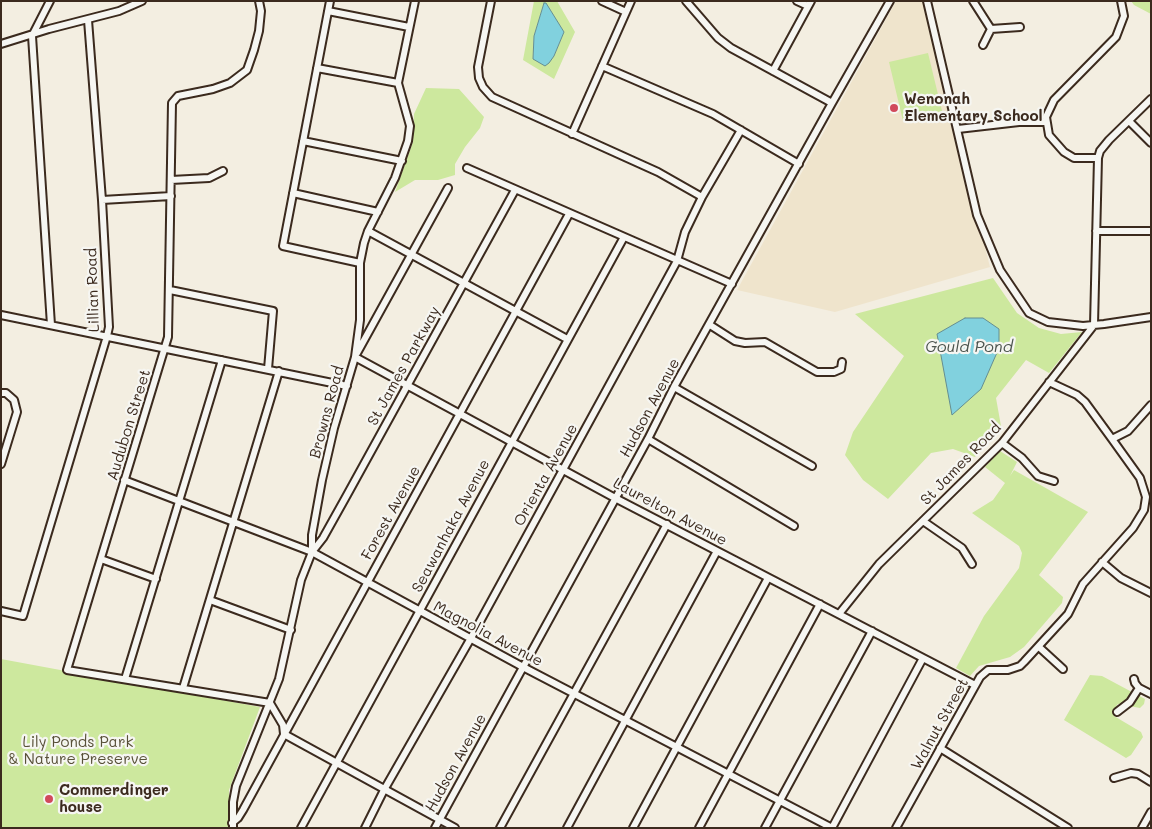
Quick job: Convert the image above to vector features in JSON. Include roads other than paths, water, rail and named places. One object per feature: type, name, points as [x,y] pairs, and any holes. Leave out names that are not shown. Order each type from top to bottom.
[{"type":"street","points":[[50,1],[32,36],[51,325]]},
{"type":"street","points":[[1,44],[32,36],[49,29],[119,12],[142,1]]},
{"type":"street","name":"Audubon Street","points":[[126,679],[67,670],[124,480],[166,349],[170,290],[172,103],[178,96],[230,83],[247,70],[259,31],[261,11],[259,1]]},
{"type":"street","points":[[330,1],[283,246],[360,263]]},
{"type":"street","name":"Browns Road","points":[[232,825],[236,786],[279,679],[301,580],[312,552],[312,535],[322,480],[334,428],[348,386],[355,356],[360,320],[360,263],[368,231],[402,161],[408,142],[410,126],[398,83],[415,1]]},
{"type":"street","points":[[491,1],[478,66],[479,78],[483,87],[492,97],[658,172],[702,197]]},
{"type":"street","points":[[602,1],[626,12]]},
{"type":"street","points":[[572,134],[631,1]]},
{"type":"street","points":[[686,1],[718,38],[731,48],[832,103]]},
{"type":"street","points":[[773,71],[810,4],[797,1]]},
{"type":"street","name":"Hudson Avenue","points":[[435,828],[648,439],[674,387],[890,1]]},
{"type":"street","points":[[927,1],[958,129],[976,215],[1000,270],[1029,312],[1048,322],[1083,326],[1151,317]]},
{"type":"street","points":[[973,1],[991,29]]},
{"type":"street","points":[[1098,158],[1074,158],[1064,152],[1049,135],[1046,122],[1047,111],[1054,100],[1116,37],[1124,16],[1121,1]]},
{"type":"street","points":[[328,11],[409,27]]},
{"type":"street","name":"Lillian Road","points":[[1,611],[23,616],[109,327],[102,200],[88,20]]},
{"type":"street","points":[[991,29],[1020,27]]},
{"type":"street","points":[[984,45],[991,29]]},
{"type":"street","points":[[602,66],[708,112],[799,164]]},
{"type":"street","points":[[317,68],[398,83]]},
{"type":"street","points":[[1094,325],[1098,158],[1105,145],[1151,99]]},
{"type":"street","points":[[1129,121],[1151,142]]},
{"type":"street","points":[[958,129],[1019,122],[1046,122]]},
{"type":"street","name":"Orienta Avenue","points":[[365,828],[384,790],[471,638],[677,261],[685,232],[702,197],[741,130]]},
{"type":"street","points":[[303,141],[402,161]]},
{"type":"street","points":[[467,168],[732,284]]},
{"type":"street","points":[[171,180],[209,178],[223,171]]},
{"type":"street","points":[[355,356],[448,188]]},
{"type":"street","name":"St James Parkway","points":[[312,552],[323,538],[515,190]]},
{"type":"street","points":[[293,193],[378,212]]},
{"type":"street","points":[[102,200],[171,196]]},
{"type":"street","name":"Forest Avenue","points":[[232,825],[243,810],[569,214]]},
{"type":"street","points":[[368,231],[567,339]]},
{"type":"street","points":[[1096,231],[1151,231]]},
{"type":"street","name":"Seawanhaka Avenue","points":[[301,828],[624,237]]},
{"type":"street","points":[[170,290],[273,311],[268,369]]},
{"type":"street","points":[[1,316],[348,386]]},
{"type":"street","points":[[710,325],[734,340],[745,343],[765,342],[817,372],[834,372],[841,369],[842,362]]},
{"type":"street","name":"St James Road","points":[[839,614],[879,564],[1002,443],[1094,325]]},
{"type":"street","name":"Laurelton Avenue","points":[[355,356],[615,498],[975,684]]},
{"type":"street","points":[[222,360],[126,679],[270,703],[283,726],[284,734],[455,828]]},
{"type":"street","points":[[182,688],[279,371]]},
{"type":"street","name":"Walnut Street","points":[[896,828],[980,677],[988,670],[1008,670],[1020,666],[1039,647],[1068,614],[1083,584],[1133,528],[1148,505],[1140,478],[1085,402],[1077,395],[1049,382]]},
{"type":"street","points":[[674,387],[812,466]]},
{"type":"street","points":[[1,393],[6,393],[14,400],[18,412],[1,464]]},
{"type":"street","points":[[1112,439],[1128,431],[1151,405]]},
{"type":"street","points":[[648,439],[794,526]]},
{"type":"street","points":[[1002,443],[1022,458],[1038,476],[1054,481]]},
{"type":"street","name":"Magnolia Avenue","points":[[124,480],[312,552],[523,667],[832,828]]},
{"type":"street","points":[[923,520],[962,548],[972,564]]},
{"type":"street","points":[[500,828],[666,524]]},
{"type":"street","points":[[567,828],[717,551]]},
{"type":"street","points":[[101,559],[156,579]]},
{"type":"street","points":[[1102,562],[1122,578],[1151,593]]},
{"type":"street","points":[[633,828],[768,578]]},
{"type":"street","points":[[210,600],[291,630]]},
{"type":"street","points":[[699,828],[820,604]]},
{"type":"street","points":[[765,828],[872,631]]},
{"type":"street","points":[[1039,647],[1063,669]]},
{"type":"street","points":[[832,828],[923,658]]},
{"type":"street","points":[[1134,679],[1140,688],[1151,694]]},
{"type":"street","points":[[1117,712],[1130,702],[1140,688]]},
{"type":"street","points":[[940,748],[1068,828]]},
{"type":"street","points":[[1114,778],[1131,773],[1138,774],[1151,782]]},
{"type":"street","points":[[1142,828],[1151,812]]},
{"type":"water","points":[[544,3],[546,3],[564,32],[554,56],[545,66],[533,59],[534,36]]},
{"type":"water","name":"Gould Pond","points":[[965,318],[983,318],[999,329],[999,348],[981,389],[952,415],[937,334]]},
{"type":"place","name":"Wenonah Elementary School","points":[[894,108]]},
{"type":"place","name":"Commerdinger house","points":[[49,799]]},
{"type":"park label","name":"Lily Ponds Park & Nature Preserve","points":[[78,750]]}]
